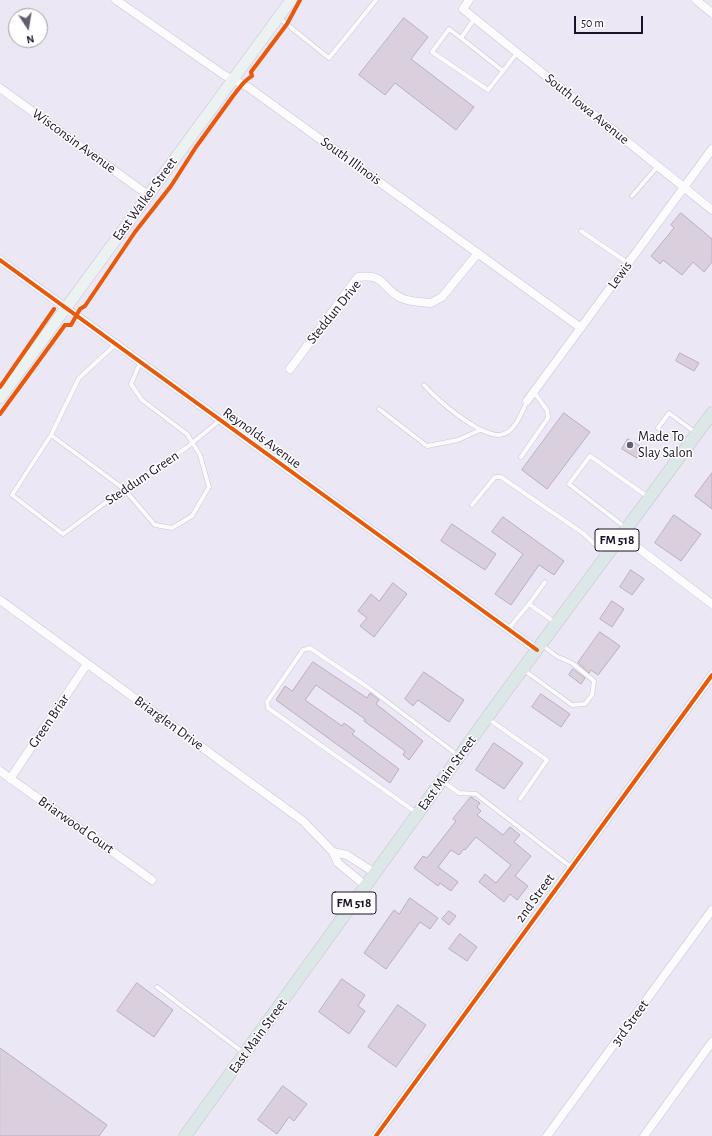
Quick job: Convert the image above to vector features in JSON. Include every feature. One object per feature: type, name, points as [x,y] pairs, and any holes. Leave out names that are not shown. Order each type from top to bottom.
[{"type":"main road","name":"East Main Street","points":[[185,1136],[522,669],[648,497],[711,415]]},
{"type":"street","name":"South Illinois","points":[[116,0],[224,75],[234,79],[582,328]]},
{"type":"street","name":"East Walker Street","points":[[0,398],[291,0]]},
{"type":"street","name":"South Iowa Avenue","points":[[469,0],[463,9],[712,210]]},
{"type":"street","points":[[696,0],[712,13]]},
{"type":"street","name":"Wisconsin Avenue","points":[[0,88],[148,195]]},
{"type":"street","name":"Lewis","points":[[527,401],[712,149]]},
{"type":"street","name":"Steddun Drive","points":[[290,369],[358,277],[371,276],[380,279],[401,298],[431,303],[442,296],[478,253]]},
{"type":"street","name":"Reynolds Avenue","points":[[0,260],[219,421],[511,630],[539,647]]},
{"type":"street","points":[[624,531],[712,604]]},
{"type":"street","name":"Briarglen Drive","points":[[0,600],[303,821],[333,852],[338,863],[366,886]]},
{"type":"street","name":"Green Briar","points":[[10,779],[87,664]]},
{"type":"street","name":"2nd Street","points":[[376,1136],[712,675]]},
{"type":"street","name":"Briarwood Court","points":[[0,771],[152,880]]},
{"type":"street","name":"Briarglen Drive","points":[[333,852],[347,855],[375,873]]},
{"type":"street","name":"3rd Street","points":[[548,1136],[712,910]]},
{"type":"street","points":[[644,1136],[712,1042]]},
{"type":"lane","points":[[279,17],[329,58],[376,0]]},
{"type":"lane","points":[[461,38],[475,18]]},
{"type":"lane","points":[[503,71],[449,29],[432,52],[488,90],[503,71],[517,53]]},
{"type":"lane","points":[[632,196],[658,166]]},
{"type":"lane","points":[[581,231],[629,264]]},
{"type":"lane","points":[[115,345],[79,378],[51,434],[124,489],[155,525],[172,528],[192,516],[209,487],[200,455],[187,434],[142,400],[131,384],[140,363]]},
{"type":"lane","points":[[424,385],[436,398],[480,430],[499,435],[509,431],[516,423],[527,401]]},
{"type":"lane","points":[[521,457],[548,418],[547,410],[534,392]]},
{"type":"lane","points":[[379,409],[427,446],[458,440],[480,430]]},
{"type":"lane","points":[[658,428],[669,413],[696,434]]},
{"type":"lane","name":"Steddum Green","points":[[51,434],[12,495],[63,534],[124,489],[192,443],[219,421]]},
{"type":"lane","points":[[624,531],[569,484],[590,456],[648,497]]},
{"type":"lane","points":[[472,504],[495,477],[501,478],[584,534],[606,555]]},
{"type":"lane","points":[[511,630],[545,582]]},
{"type":"lane","points":[[529,604],[556,623]]},
{"type":"lane","points":[[522,669],[572,705],[585,704],[592,695],[594,681],[572,663],[539,647]]},
{"type":"lane","points":[[418,814],[268,708],[267,702],[303,650],[310,648],[369,688],[459,756]]},
{"type":"lane","points":[[487,718],[547,760],[520,799]]},
{"type":"lane","points":[[442,780],[459,793],[476,794],[571,867]]},
{"type":"lane","points":[[157,987],[245,1054]]},
{"type":"building","points":[[404,18],[428,37],[411,59],[474,107],[456,130],[395,83],[385,95],[359,75]]},
{"type":"building","points":[[681,213],[712,239],[712,262],[704,272],[693,262],[682,275],[663,260],[660,264],[651,256],[674,228],[671,225]]},
{"type":"building","points":[[680,353],[699,363],[694,371],[676,361]]},
{"type":"building","points":[[564,413],[590,432],[547,489],[522,470]]},
{"type":"building","points":[[628,439],[643,448],[637,458],[622,449]]},
{"type":"building","points":[[712,473],[712,509],[695,496]]},
{"type":"building","points":[[674,515],[701,534],[681,561],[655,543]]},
{"type":"building","points":[[503,517],[564,561],[554,575],[539,565],[511,605],[495,594],[523,554],[492,532]]},
{"type":"building","points":[[452,524],[496,554],[485,570],[441,541]]},
{"type":"building","points":[[631,570],[644,579],[632,595],[620,587]]},
{"type":"building","points":[[393,583],[407,594],[374,637],[360,626],[367,618],[358,611],[371,594],[379,601]]},
{"type":"building","points":[[612,601],[624,609],[612,627],[600,619]]},
{"type":"building","points":[[600,632],[620,646],[598,675],[591,670],[589,673],[578,663]]},
{"type":"building","points":[[313,662],[367,698],[370,693],[379,700],[376,704],[423,741],[409,760],[403,755],[405,751],[364,721],[365,719],[316,685],[305,700],[342,726],[344,723],[355,731],[352,734],[399,769],[390,783],[276,700],[285,686],[292,691]]},
{"type":"building","points":[[573,669],[585,678],[581,684],[569,675]]},
{"type":"building","points":[[424,672],[464,700],[449,722],[418,700],[413,706],[405,699]]},
{"type":"building","points":[[541,694],[570,714],[561,727],[532,707]]},
{"type":"building","points":[[494,743],[523,763],[504,789],[476,770]]},
{"type":"building","points":[[471,797],[480,803],[477,807],[481,811],[477,815],[503,835],[510,827],[520,835],[514,842],[531,856],[515,876],[528,886],[517,900],[510,894],[504,902],[479,882],[485,874],[496,883],[511,865],[476,837],[459,855],[451,850],[438,867],[458,882],[451,891],[440,883],[438,886],[414,868],[423,856],[427,858],[456,821],[453,819]]},
{"type":"building","points":[[410,898],[438,918],[430,929],[420,922],[386,969],[364,953],[394,910],[399,914]]},
{"type":"building","points":[[449,911],[456,916],[449,925],[442,919]]},
{"type":"building","points":[[460,934],[477,947],[467,961],[449,949]]},
{"type":"building","points":[[342,979],[365,995],[358,1006],[365,1011],[349,1034],[319,1012]]},
{"type":"building","points":[[137,983],[173,1010],[154,1037],[117,1011]]},
{"type":"building","points":[[398,1005],[426,1025],[396,1067],[368,1047]]},
{"type":"building","points":[[0,1048],[107,1125],[99,1136],[0,1136]]},
{"type":"building","points":[[283,1086],[307,1104],[294,1121],[289,1117],[277,1134],[258,1120]]},
{"type":"cycle path","points":[[0,414],[65,325],[71,325],[80,309],[85,306],[135,232],[171,186],[196,147],[233,96],[252,76],[251,72],[287,24],[300,0]]},
{"type":"cycle path","points":[[0,260],[537,650]]},
{"type":"cycle path","points":[[0,387],[54,309]]},
{"type":"cycle path","points":[[376,1136],[712,675]]},
{"type":"place","name":"Made To Slay Salon","points":[[630,445]]}]
